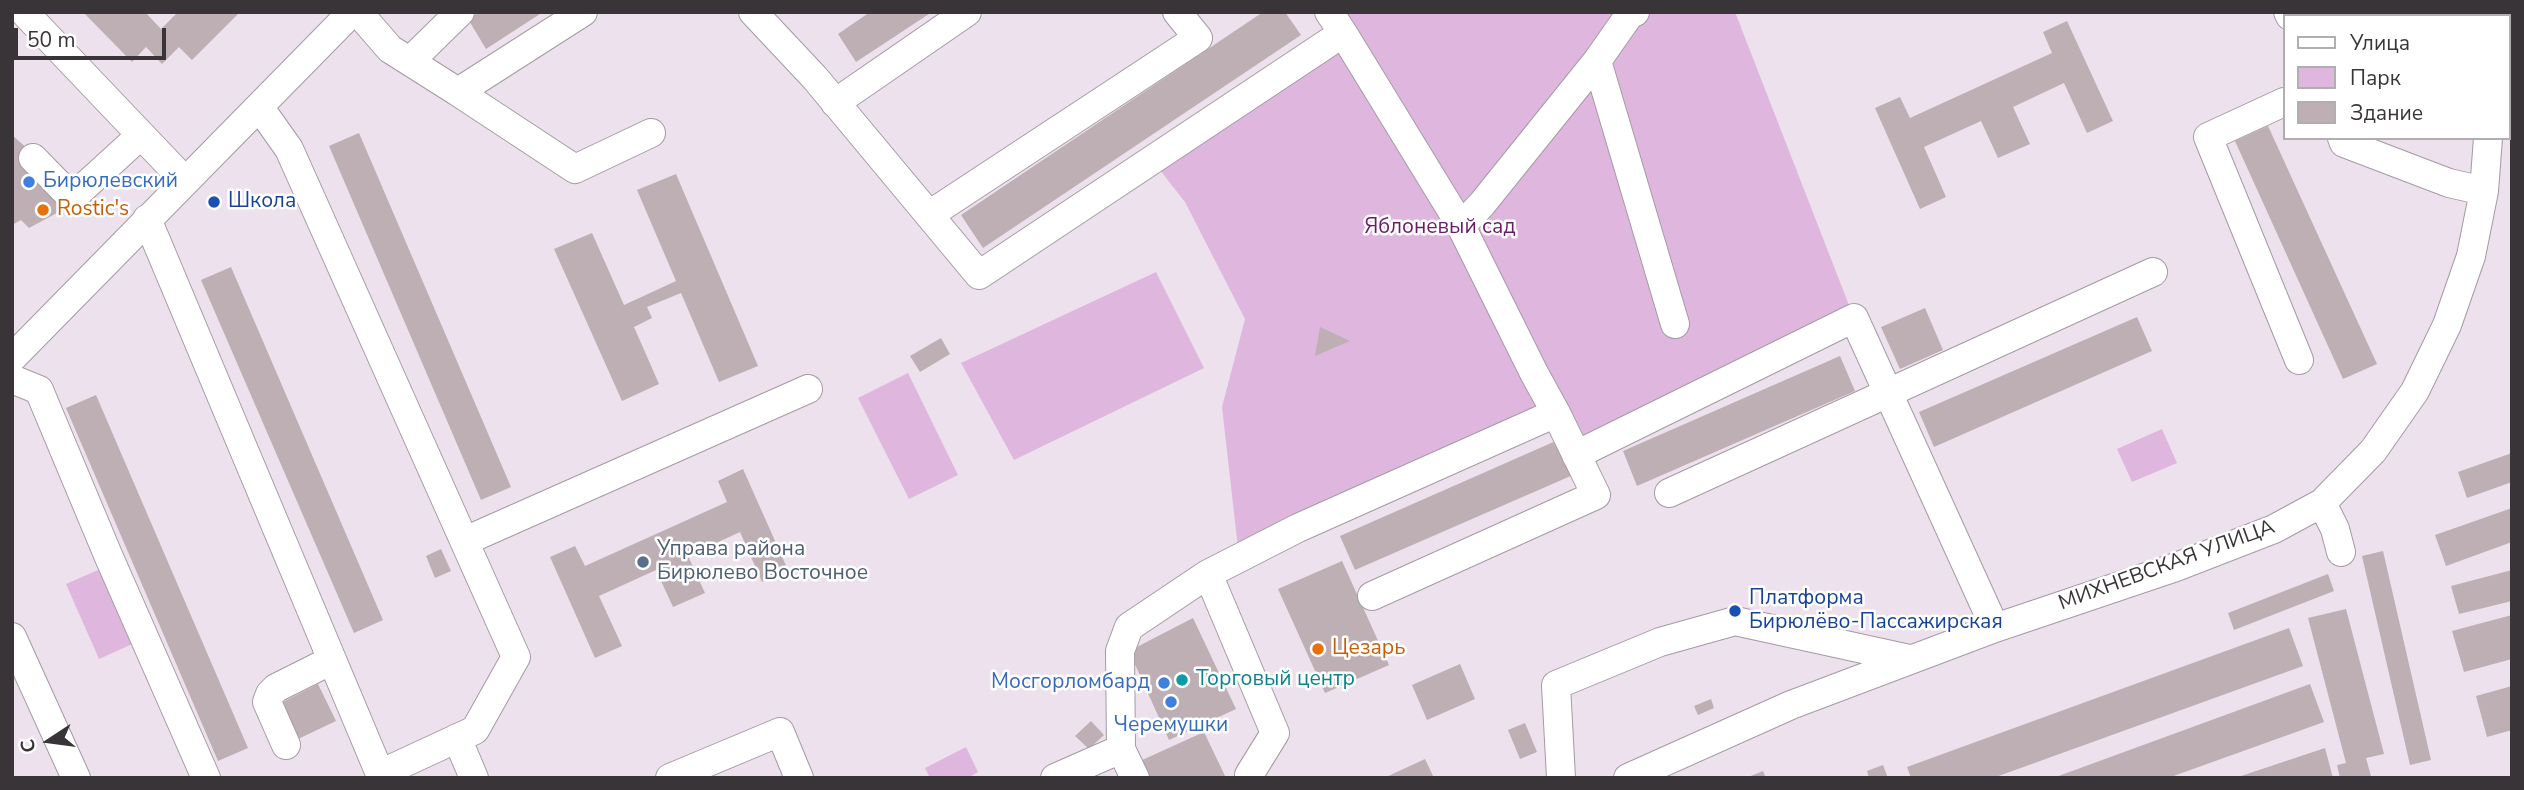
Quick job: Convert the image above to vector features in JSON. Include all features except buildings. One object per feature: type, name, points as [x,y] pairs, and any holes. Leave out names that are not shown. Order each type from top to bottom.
[{"type":"street","points":[[24,12],[185,181]]},
{"type":"street","points":[[12,358],[352,12]]},
{"type":"street","points":[[358,12],[390,48],[575,169],[651,133]]},
{"type":"street","points":[[410,61],[460,12]]},
{"type":"street","points":[[458,92],[583,12]]},
{"type":"street","points":[[753,12],[835,103],[979,275],[1336,22],[1461,226],[1596,495],[1371,596]]},
{"type":"street","points":[[835,103],[967,12]]},
{"type":"street","points":[[929,215],[1198,38],[1177,12]]},
{"type":"street","points":[[1461,226],[1482,204],[1597,61],[1630,14],[1635,12]]},
{"type":"street","points":[[1597,61],[1675,324]]},
{"type":"street","points":[[2282,103],[2208,137],[2299,360]]},
{"type":"street","points":[[147,219],[332,660],[375,776],[475,730],[516,657],[289,149],[260,108]]},
{"type":"street","points":[[33,158],[72,198],[141,135]]},
{"type":"street","points":[[2343,140],[2344,144],[2449,183],[2484,191]]},
{"type":"street","name":"МИХНЕВСКАЯ УЛИЦА","points":[[1628,778],[1791,705],[1995,628],[2176,567],[2274,529],[2322,503],[2373,452],[2415,391],[2447,325],[2471,256],[2484,191],[2488,140]]},
{"type":"street","points":[[1669,493],[2153,272]]},
{"type":"street","points":[[1577,454],[1854,318],[1995,628]]},
{"type":"street","points":[[12,379],[39,390],[206,778]]},
{"type":"street","points":[[465,541],[808,389]]},
{"type":"street","points":[[1135,778],[1121,748],[1120,651],[1129,627],[1208,574],[1298,528],[1556,413]]},
{"type":"street","points":[[2322,503],[2335,529],[2341,552]]},
{"type":"street","points":[[1208,574],[1275,733],[1248,775],[1250,778]]},
{"type":"street","points":[[1561,778],[1556,685],[1660,642],[1735,621],[1909,659]]},
{"type":"street","points":[[12,637],[76,778]]},
{"type":"street","points":[[286,745],[267,702],[270,694],[276,688],[332,660]]},
{"type":"street","points":[[670,778],[780,732],[799,778]]},
{"type":"street","points":[[457,738],[474,778]]},
{"type":"street","points":[[1055,778],[1121,748]]},
{"type":"green space","name":"Яблоневый сад","points":[[1329,12],[1735,12],[1854,318],[1576,455],[1557,413],[1239,557],[1222,407],[1245,319],[1185,202],[1152,160],[1343,33]]},
{"type":"green space","points":[[1156,272],[1204,368],[1014,460],[961,363]]},
{"type":"green space","points":[[908,373],[958,475],[909,499],[858,398]]},
{"type":"green space","points":[[2162,429],[2177,463],[2132,482],[2117,449]]},
{"type":"green space","points":[[105,567],[139,641],[99,659],[66,584]]},
{"type":"green space","points":[[966,747],[978,772],[968,778],[930,778],[925,768]]},
{"type":"place","name":"Бирюлевский","points":[[29,182]]},
{"type":"place","name":"Школа","points":[[214,202]]},
{"type":"place","name":"Rostic's","points":[[43,210]]},
{"type":"place","name":"Управа района Бирюлево Восточное","points":[[643,562]]},
{"type":"place","name":"Платформа Бирюлёво-Пассажирская","points":[[1735,611]]},
{"type":"place","name":"Цезарь","points":[[1318,649]]},
{"type":"place","name":"Торговый центр","points":[[1182,680]]},
{"type":"place","name":"Мосгорломбард","points":[[1164,683]]},
{"type":"place","name":"Черемушки","points":[[1171,702]]}]
